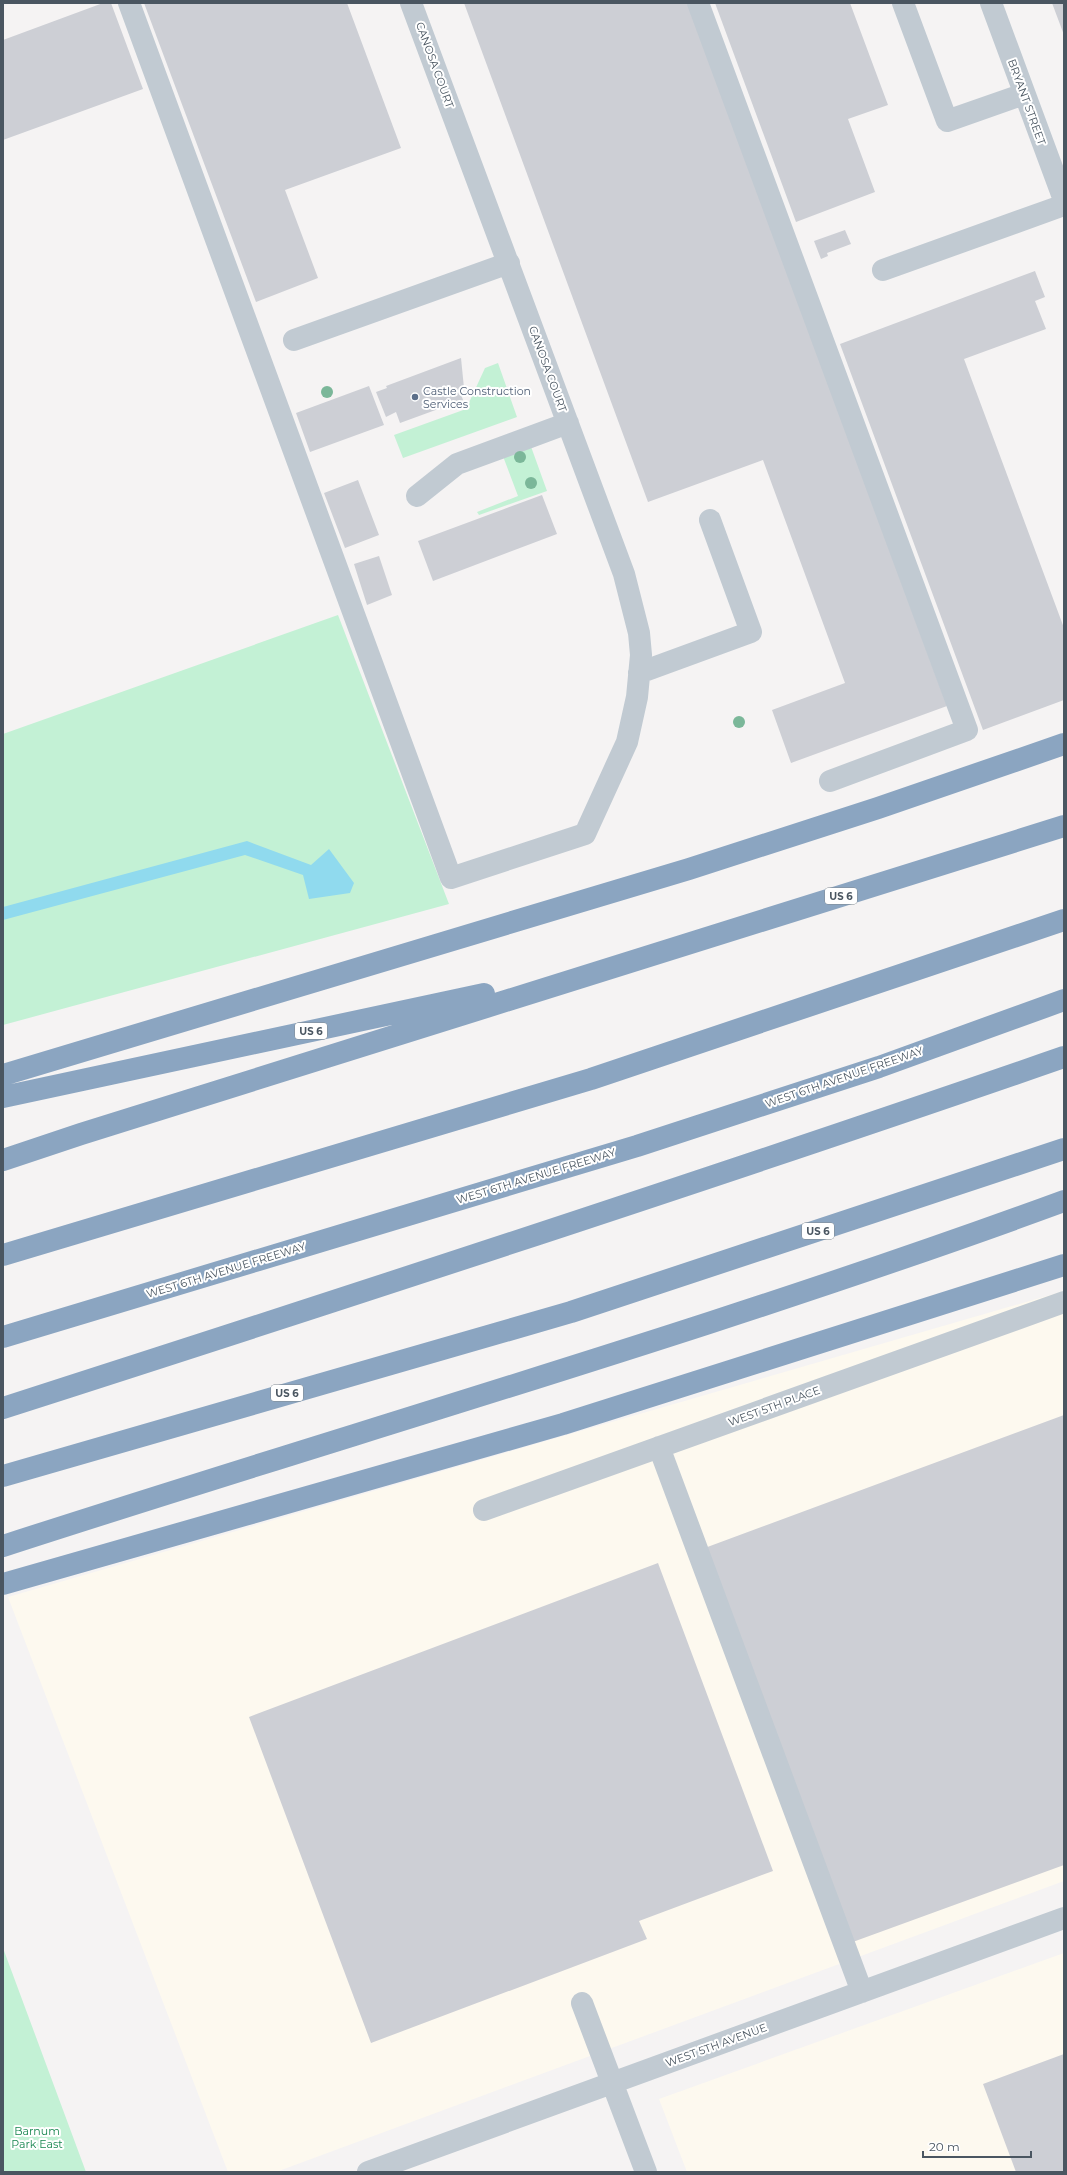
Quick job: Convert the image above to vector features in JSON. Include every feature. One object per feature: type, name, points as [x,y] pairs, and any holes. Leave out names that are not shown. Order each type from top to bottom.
[{"type":"highway","points":[[3,1075],[484,932],[689,869],[886,805],[1064,744]]},
{"type":"highway","name":"US 6","points":[[3,1097],[619,966],[1064,826]]},
{"type":"highway","points":[[3,1255],[592,1079],[1064,920]]},
{"type":"highway","points":[[3,1160],[81,1134],[619,966]]},
{"type":"highway","name":"WEST 6TH AVENUE FREEWAY","points":[[3,1337],[637,1146],[879,1067],[1064,1000]]},
{"type":"highway","points":[[3,1408],[437,1269],[853,1130],[1064,1057]]},
{"type":"highway","name":"US 6","points":[[3,1476],[571,1312],[1064,1149]]},
{"type":"highway","points":[[3,1546],[722,1319],[979,1233],[1064,1202]]},
{"type":"highway","points":[[3,1584],[563,1424],[1064,1265]]},
{"type":"street","name":"CANOSA COURT","points":[[129,3],[451,878],[585,834],[627,742],[637,698],[641,655],[639,633],[628,587],[411,3]]},
{"type":"street","points":[[698,3],[967,730],[830,781]]},
{"type":"street","points":[[903,3],[947,121],[1024,94]]},
{"type":"street","name":"BRYANT STREET","points":[[990,3],[1064,200]]},
{"type":"street","points":[[883,270],[1064,205]]},
{"type":"street","points":[[294,340],[509,264]]},
{"type":"street","points":[[417,496],[457,464],[568,423]]},
{"type":"street","points":[[639,673],[751,632],[710,520]]},
{"type":"street","name":"WEST 5TH PLACE","points":[[484,1510],[1064,1302]]},
{"type":"street","points":[[659,1447],[862,1992]]},
{"type":"street","name":"WEST 5TH AVENUE","points":[[368,2172],[613,2084],[1064,1918]]},
{"type":"street","points":[[582,2003],[646,2172]]},
{"type":"shaded area","points":[[1064,1291],[1064,1881],[276,2172],[228,2172],[8,1597]]},
{"type":"shaded area","points":[[1064,1953],[1064,2172],[687,2172],[659,2099]]},
{"type":"green space","points":[[498,363],[517,417],[403,458],[394,435],[466,409],[485,368]]},
{"type":"green space","points":[[529,441],[547,491],[479,515],[477,512],[518,496],[501,451]]},
{"type":"green space","points":[[338,615],[449,904],[3,1025],[3,734]]},
{"type":"green space","name":"Barnum Park East","points":[[3,1948],[86,2172],[3,2172]]},
{"type":"water","points":[[247,841],[311,865],[329,849],[354,883],[350,893],[309,899],[303,875],[245,855],[3,920],[3,907]]},
{"type":"building","points":[[103,3],[111,3],[143,89],[3,140],[3,40]]},
{"type":"building","points":[[144,3],[347,3],[401,148],[285,190],[318,278],[256,302]]},
{"type":"building","points":[[464,3],[688,3],[947,706],[791,763],[772,710],[845,683],[763,460],[648,502]]},
{"type":"building","points":[[715,3],[850,3],[888,105],[848,119],[875,192],[796,222]]},
{"type":"building","points":[[1052,3],[1064,3],[1064,35]]},
{"type":"building","points":[[845,230],[851,244],[827,253],[828,256],[821,259],[814,241]]},
{"type":"building","points":[[1035,271],[1045,297],[1035,301],[1046,329],[964,359],[1064,628],[1064,700],[983,730],[840,344]]},
{"type":"building","points":[[461,358],[464,388],[459,389],[463,400],[400,423],[396,412],[386,417],[376,392],[387,388],[386,386]]},
{"type":"building","points":[[369,386],[384,425],[310,452],[296,413]]},
{"type":"building","points":[[358,480],[379,535],[345,548],[324,493]]},
{"type":"building","points":[[542,495],[557,534],[433,581],[418,541]]},
{"type":"building","points":[[379,556],[392,595],[367,605],[354,564]]},
{"type":"building","points":[[1064,1415],[1064,1865],[850,1943],[702,1549]]},
{"type":"building","points":[[658,1563],[773,1871],[639,1921],[647,1939],[371,2043],[249,1717]]},
{"type":"building","points":[[1064,2054],[1064,2172],[1016,2172],[983,2084]]},
{"type":"place","name":"Castle Construction Services","points":[[415,397]]}]
